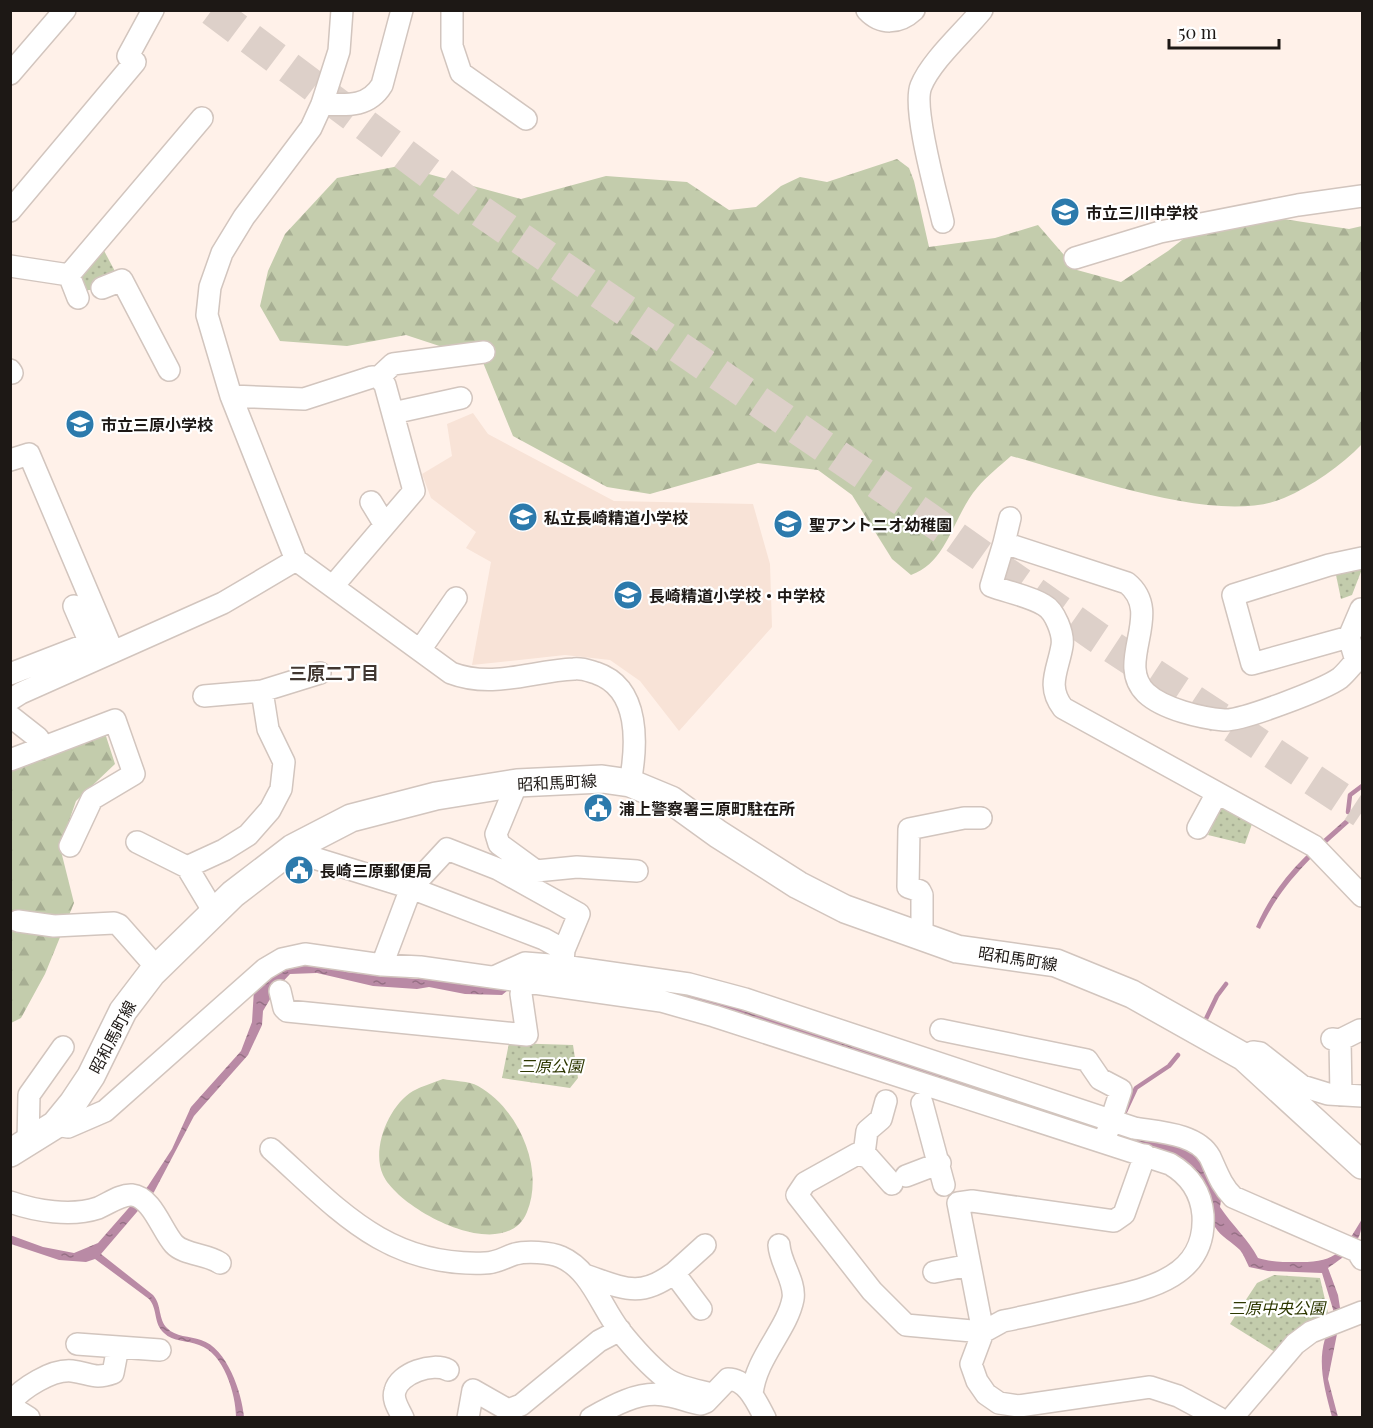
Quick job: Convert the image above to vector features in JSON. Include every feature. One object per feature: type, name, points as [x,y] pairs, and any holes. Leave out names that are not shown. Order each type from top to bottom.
[{"type":"main road","name":"昭和馬町線","points":[[19,1148],[55,1125],[91,1076],[133,997],[158,968],[214,912],[266,866],[293,848],[333,825],[378,809],[436,796],[517,783],[602,779],[630,783],[671,800],[718,834],[798,885],[845,909],[957,949],[1056,963],[1132,994],[1244,1057],[1362,1165]]},
{"type":"street","points":[[10,74],[65,10]]},
{"type":"street","points":[[10,211],[131,59],[153,10]]},
{"type":"street","points":[[342,10],[339,51],[322,104],[311,128],[244,217],[222,253],[210,287],[207,315],[231,396],[296,560],[451,673],[469,680],[504,679],[575,668],[604,676],[625,699],[634,726],[635,754],[630,783]]},
{"type":"street","points":[[322,104],[359,104],[375,96],[382,85],[402,10]]},
{"type":"street","points":[[452,10],[452,46],[461,73],[526,119]]},
{"type":"street","points":[[867,10],[875,19],[890,22],[914,10]]},
{"type":"street","points":[[943,222],[927,152],[920,105],[920,88],[930,72],[982,10]]},
{"type":"street","points":[[69,275],[202,118]]},
{"type":"street","points":[[1076,258],[1160,232],[1298,205],[1362,196]]},
{"type":"street","points":[[10,266],[69,275]]},
{"type":"street","points":[[69,275],[78,298]]},
{"type":"street","points":[[102,288],[122,280],[169,370]]},
{"type":"street","points":[[231,396],[304,399],[378,377],[393,364],[484,352]]},
{"type":"street","points":[[333,586],[414,491],[385,385],[378,377]]},
{"type":"street","points":[[393,413],[461,398]]},
{"type":"street","points":[[10,460],[29,454],[113,652]]},
{"type":"street","points":[[371,502],[385,525]]},
{"type":"street","points":[[1010,518],[991,586],[1045,606],[1056,618],[1063,644],[1054,670],[1053,690],[1063,708],[1314,846],[1362,896]]},
{"type":"street","points":[[1004,543],[1127,583],[1132,587],[1143,610],[1134,673],[1136,680],[1152,698],[1199,715],[1225,720],[1244,716],[1313,691],[1340,678],[1356,661],[1349,637],[1361,609]]},
{"type":"street","points":[[1349,637],[1252,664],[1233,595],[1329,565],[1362,558]]},
{"type":"street","points":[[10,700],[21,693],[224,603],[296,560]]},
{"type":"street","points":[[420,650],[456,598]]},
{"type":"street","points":[[10,674],[90,642],[74,606]]},
{"type":"street","points":[[204,696],[262,691],[320,673]]},
{"type":"street","points":[[187,867],[224,850],[248,835],[270,810],[281,789],[284,762],[268,729],[262,691]]},
{"type":"street","points":[[10,716],[38,738]]},
{"type":"street","points":[[10,760],[115,720],[134,774],[92,799],[70,846]]},
{"type":"street","points":[[281,789],[298,778],[295,757],[286,734]]},
{"type":"street","points":[[517,783],[496,834],[499,844],[536,871],[577,867],[637,870]]},
{"type":"street","points":[[1198,828],[1217,793]]},
{"type":"street","points":[[922,938],[922,895],[920,891],[908,887],[909,829],[964,818],[981,818]]},
{"type":"street","points":[[137,842],[187,867],[214,912]]},
{"type":"street","points":[[293,848],[314,858],[411,888],[544,939],[563,958]]},
{"type":"street","points":[[382,965],[411,888],[447,849],[498,869],[579,914],[563,958]]},
{"type":"street","points":[[18,921],[54,926],[114,923],[158,968]]},
{"type":"street","points":[[55,1125],[68,1127],[105,1111],[249,982],[276,962],[305,954],[511,979],[661,1001],[921,1082],[1145,1155],[1179,1169],[1192,1183],[1200,1199],[1202,1233],[1197,1247],[1181,1270],[1154,1287],[1003,1322],[983,1332],[903,1333],[797,1195],[805,1183],[857,1154],[864,1155],[899,1180],[940,1163]]},
{"type":"street","points":[[511,979],[525,963],[563,958],[689,984],[745,999],[1112,1121],[1198,1144],[1205,1149],[1224,1188],[1233,1197],[1357,1251],[1362,1259]]},
{"type":"street","points":[[280,991],[284,1008],[288,1011],[527,1035],[521,994],[511,979]]},
{"type":"street","points":[[941,1030],[1087,1060],[1100,1079],[1121,1090],[1104,1142]]},
{"type":"street","points":[[1341,1095],[1336,1040],[1359,1030]]},
{"type":"street","points":[[19,1148],[29,1095],[63,1047]]},
{"type":"street","points":[[1244,1057],[1253,1052],[1260,1053],[1302,1086],[1341,1095],[1362,1096]]},
{"type":"street","points":[[921,1082],[929,1061]]},
{"type":"street","points":[[864,1155],[867,1131],[881,1119],[886,1101]]},
{"type":"street","points":[[922,1103],[940,1163],[944,1185]]},
{"type":"street","points":[[271,1149],[324,1200],[355,1223],[408,1253],[448,1261],[485,1263],[500,1261],[517,1254],[544,1254],[560,1257],[585,1275],[625,1288],[645,1289],[674,1273],[705,1245]]},
{"type":"street","points":[[1145,1155],[1124,1214],[1114,1221],[972,1201],[958,1203],[983,1332],[971,1364],[977,1382],[986,1394],[999,1403],[1019,1406],[1150,1387],[1178,1396],[1219,1418]]},
{"type":"street","points":[[10,1202],[28,1208],[73,1212],[94,1209],[126,1196],[140,1199],[180,1249],[212,1258],[220,1263]]},
{"type":"street","points":[[752,1394],[753,1381],[764,1356],[793,1301],[792,1288],[780,1257],[779,1245]]},
{"type":"street","points":[[934,1272],[970,1265]]},
{"type":"street","points":[[674,1273],[701,1309]]},
{"type":"street","points":[[585,1275],[620,1330],[664,1377],[683,1386],[711,1394]]},
{"type":"street","points":[[1232,1418],[1295,1344],[1311,1332],[1362,1312]]},
{"type":"street","points":[[468,1418],[473,1390],[508,1410],[521,1405],[599,1341],[620,1330]]},
{"type":"street","points":[[78,1344],[160,1350]]},
{"type":"street","points":[[29,1418],[10,1405],[19,1392],[64,1371],[100,1378],[113,1373],[118,1347]]},
{"type":"street","points":[[403,1418],[395,1401],[394,1391],[398,1383],[424,1369],[436,1366],[448,1370]]},
{"type":"street","points":[[591,1418],[606,1409],[651,1394],[700,1404],[706,1402],[728,1378],[738,1381],[752,1394],[765,1418]]},
{"type":"shaded area","name":"長崎精道小学校・中学校","points":[[473,413],[488,434],[614,501],[753,504],[770,564],[772,627],[679,731],[640,681],[610,660],[565,655],[472,665],[491,562],[466,548],[476,532],[431,498],[422,474],[452,456],[447,424]]},
{"type":"green space","points":[[897,159],[909,168],[914,181],[929,247],[995,238],[1038,225],[1077,270],[1121,282],[1168,251],[1215,214],[1277,218],[1349,229],[1362,226],[1362,444],[1335,468],[1305,488],[1284,498],[1256,505],[1223,506],[1148,495],[1011,456],[977,488],[934,560],[911,575],[892,559],[852,495],[818,470],[758,463],[650,494],[607,487],[513,436],[482,360],[406,335],[347,346],[280,341],[260,306],[268,271],[285,234],[337,178],[399,166],[521,199],[606,176],[687,182],[729,210],[756,207],[781,186],[800,177],[827,182]]},
{"type":"green space","points":[[101,245],[118,277],[90,290],[79,291],[73,276]]},
{"type":"green space","points":[[1362,569],[1352,595],[1341,599],[1336,575]]},
{"type":"green space","points":[[104,730],[115,764],[76,801],[60,847],[74,903],[45,974],[21,1018],[11,1023],[11,766]]},
{"type":"green space","points":[[1221,807],[1252,824],[1245,844],[1208,835]]},
{"type":"green space","name":"三原公園","points":[[509,1043],[573,1045],[578,1078],[570,1088],[502,1078]]},
{"type":"green space","points":[[443,1079],[478,1086],[505,1109],[516,1124],[530,1159],[533,1177],[532,1195],[527,1212],[515,1227],[497,1234],[476,1233],[453,1227],[409,1203],[393,1189],[383,1175],[379,1153],[381,1141],[396,1106],[413,1091]]},
{"type":"green space","name":"三原中央公園","points":[[1274,1275],[1320,1278],[1329,1317],[1275,1352],[1230,1324],[1257,1283]]},
{"type":"water","points":[[1346,819],[1349,823],[1299,871],[1278,898],[1260,929],[1256,927],[1264,910],[1284,881],[1306,855]]},
{"type":"water","points":[[317,961],[346,972],[417,979],[512,972],[719,996],[1196,1147],[1222,1193],[1220,1207],[1258,1258],[1282,1262],[1310,1262],[1330,1258],[1349,1240],[1362,1219],[1359,1235],[1352,1248],[1328,1268],[1338,1295],[1341,1314],[1328,1379],[1338,1417],[1332,1417],[1323,1378],[1324,1342],[1335,1316],[1322,1273],[1268,1271],[1249,1267],[1240,1250],[1215,1227],[1204,1185],[1186,1163],[716,1006],[513,986],[502,995],[465,994],[429,987],[417,989],[373,986],[317,973],[290,974],[276,989],[263,1011],[262,1025],[248,1055],[194,1116],[154,1192],[101,1254],[153,1295],[158,1303],[164,1324],[170,1331],[201,1340],[218,1352],[232,1373],[240,1396],[244,1417],[236,1417],[234,1398],[222,1365],[208,1349],[172,1338],[164,1333],[158,1325],[154,1307],[149,1299],[95,1259],[86,1262],[59,1260],[11,1244],[10,1235],[43,1247],[74,1253],[98,1243],[148,1186],[172,1149],[191,1107],[241,1051],[252,1022],[254,989],[276,971]]},
{"type":"waterway","points":[[1348,812],[1350,795],[1362,786]]},
{"type":"waterway","points":[[1204,1023],[1217,996],[1226,984]]},
{"type":"waterway","points":[[1123,1116],[1136,1088],[1169,1066],[1178,1055]]},
{"type":"tunnel","points":[[212,10],[476,208],[915,509],[1097,637],[1362,812]]},
{"type":"place","name":"市立三川中学校","points":[[1065,212]]},
{"type":"place","name":"市立三原小学校","points":[[80,424]]},
{"type":"place","name":"私立長崎精道小学校","points":[[523,517]]},
{"type":"place","name":"聖アントニオ幼稚園","points":[[788,524]]},
{"type":"place","name":"長崎精道小学校・中学校","points":[[628,595]]},
{"type":"place","name":"浦上警察署三原町駐在所","points":[[598,808]]},
{"type":"place","name":"長崎三原郵便局","points":[[299,870]]},
{"type":"district","name":"三原二丁目","points":[[334,673]]}]
